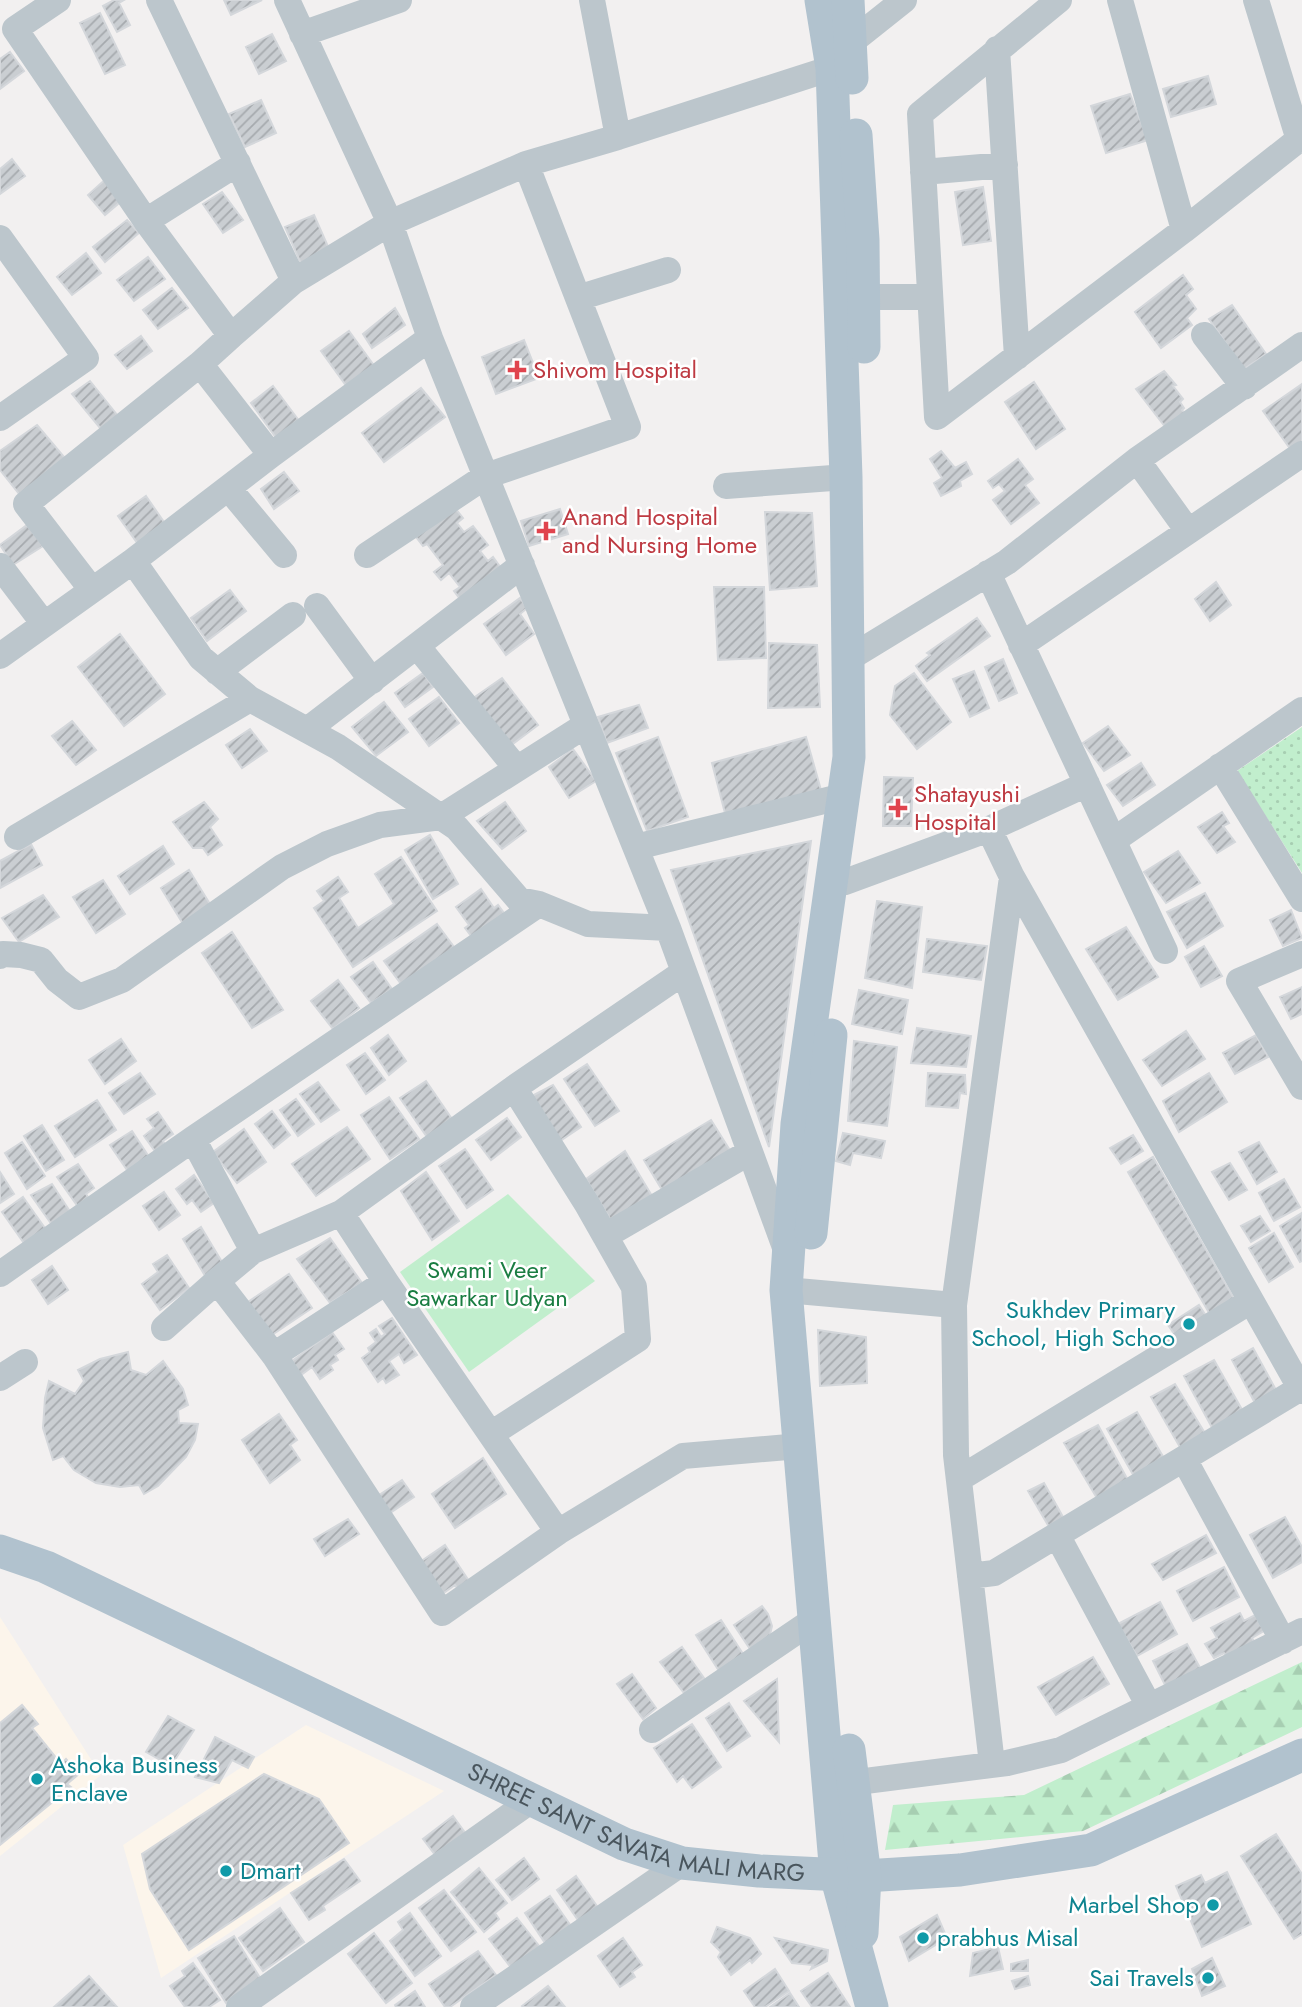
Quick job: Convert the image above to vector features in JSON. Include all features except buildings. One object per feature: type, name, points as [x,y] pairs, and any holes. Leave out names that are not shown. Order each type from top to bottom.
[{"type":"main road","points":[[821,0],[837,53],[863,240],[857,653],[849,757],[797,1124],[788,1255],[796,1291],[841,1784],[860,1960],[872,2007]]},
{"type":"main road","points":[[841,1784],[815,1619],[800,1446],[796,1291],[845,882],[867,746],[857,653],[846,477],[837,53],[848,0]]},
{"type":"main road","name":"SHREE SANT SAVATA MALI MARG","points":[[0,1551],[46,1567],[624,1844],[682,1863],[851,1876],[960,1870],[1091,1850],[1302,1755]]},
{"type":"street","points":[[58,0],[7,34],[231,336]]},
{"type":"street","points":[[159,0],[294,281]]},
{"type":"street","points":[[287,0],[390,223],[430,338],[668,928],[788,1255]]},
{"type":"street","points":[[302,34],[400,0]]},
{"type":"street","points":[[592,0],[618,136]]},
{"type":"street","points":[[92,590],[26,504],[200,364],[294,281],[390,223],[526,164],[618,136],[837,53],[904,0]]},
{"type":"street","points":[[1059,0],[920,114],[937,417],[1184,230],[1300,138],[1256,0]]},
{"type":"street","points":[[1120,0],[1184,230]]},
{"type":"street","points":[[997,49],[1017,357]]},
{"type":"street","points":[[146,221],[238,163]]},
{"type":"street","points":[[367,555],[486,476],[628,427],[526,164]]},
{"type":"street","points":[[923,172],[1004,165]]},
{"type":"street","points":[[0,418],[86,358],[2,245]]},
{"type":"street","points":[[578,298],[668,270]]},
{"type":"street","points":[[863,297],[930,298]]},
{"type":"street","points":[[1205,335],[1244,387]]},
{"type":"street","points":[[0,656],[133,561],[430,338]]},
{"type":"street","points":[[857,653],[1007,562],[1137,460],[1302,345]]},
{"type":"street","points":[[200,364],[271,455]]},
{"type":"street","points":[[1021,645],[1302,454]]},
{"type":"street","points":[[1137,460],[1188,531]]},
{"type":"street","points":[[726,486],[846,477]]},
{"type":"street","points":[[229,489],[284,555]]},
{"type":"street","points":[[133,561],[201,658],[250,699],[338,747],[457,828],[519,900],[539,904],[588,924],[668,928]]},
{"type":"street","points":[[307,730],[522,565]]},
{"type":"street","points":[[0,566],[44,624]]},
{"type":"street","points":[[988,573],[1165,951]]},
{"type":"street","points":[[218,672],[305,610],[372,681]]},
{"type":"street","points":[[417,646],[517,769]]},
{"type":"street","points":[[17,837],[250,699]]},
{"type":"street","points":[[1114,841],[1302,710]]},
{"type":"street","points":[[0,956],[21,955],[41,960],[57,980],[79,997],[122,980],[282,867],[327,844],[380,825],[441,817],[586,725]]},
{"type":"street","points":[[1220,766],[1302,899]]},
{"type":"street","points":[[845,882],[989,829],[1087,784]]},
{"type":"street","points":[[636,847],[844,796]]},
{"type":"street","points":[[970,1576],[994,1573],[1301,1390],[1012,877],[989,829]]},
{"type":"street","points":[[992,1764],[956,1455],[954,1305],[1012,877]]},
{"type":"street","points":[[0,1274],[539,904]]},
{"type":"street","points":[[1302,954],[1239,981],[1302,1087]]},
{"type":"street","points":[[164,1328],[253,1251],[341,1213],[514,1088],[684,972]]},
{"type":"street","points":[[491,1434],[638,1339],[634,1287],[514,1088]]},
{"type":"street","points":[[193,1139],[253,1251]]},
{"type":"street","points":[[605,1236],[750,1152]]},
{"type":"street","points":[[341,1213],[558,1532]]},
{"type":"street","points":[[217,1281],[274,1355],[442,1613],[558,1532],[683,1456],[800,1446]]},
{"type":"street","points":[[274,1355],[386,1282]]},
{"type":"street","points":[[796,1291],[954,1305]]},
{"type":"street","points":[[959,1479],[1251,1301]]},
{"type":"street","points":[[0,1378],[25,1362]]},
{"type":"street","points":[[841,1784],[1007,1763],[1061,1750],[1293,1636],[1184,1459]]},
{"type":"street","points":[[1058,1535],[1149,1706]]},
{"type":"street","points":[[652,1730],[815,1619]]},
{"type":"street","points":[[239,2007],[532,1800]]},
{"type":"street","points":[[473,2007],[682,1863]]},
{"type":"shaded area","points":[[0,1617],[101,1775],[0,1856]]},
{"type":"shaded area","points":[[306,1725],[444,1791],[161,1978],[123,1845]]},
{"type":"green space","points":[[1302,727],[1302,873],[1237,771]]},
{"type":"green space","name":"Swami Veer Sawarkar Udyan","points":[[508,1194],[595,1281],[469,1372],[400,1272]]},
{"type":"green space","points":[[1302,1662],[1302,1727],[1083,1831],[885,1850],[893,1805],[1024,1795]]},
{"type":"place","name":"Shivom Hospital","points":[[517,370]]},
{"type":"place","name":"Anand Hospital and Nursing Home","points":[[546,531]]},
{"type":"place","name":"Shatayushi Hospital","points":[[898,808]]},
{"type":"place","name":"Sukhdev Primary School, High Schoo","points":[[1189,1324]]},
{"type":"place","name":"Ashoka Business Enclave","points":[[37,1779]]},
{"type":"place","name":"Dmart","points":[[226,1871]]},
{"type":"place","name":"Marbel Shop","points":[[1213,1905]]},
{"type":"place","name":"prabhus Misal","points":[[923,1938]]},
{"type":"place","name":"Sai Travels","points":[[1208,1978]]}]
